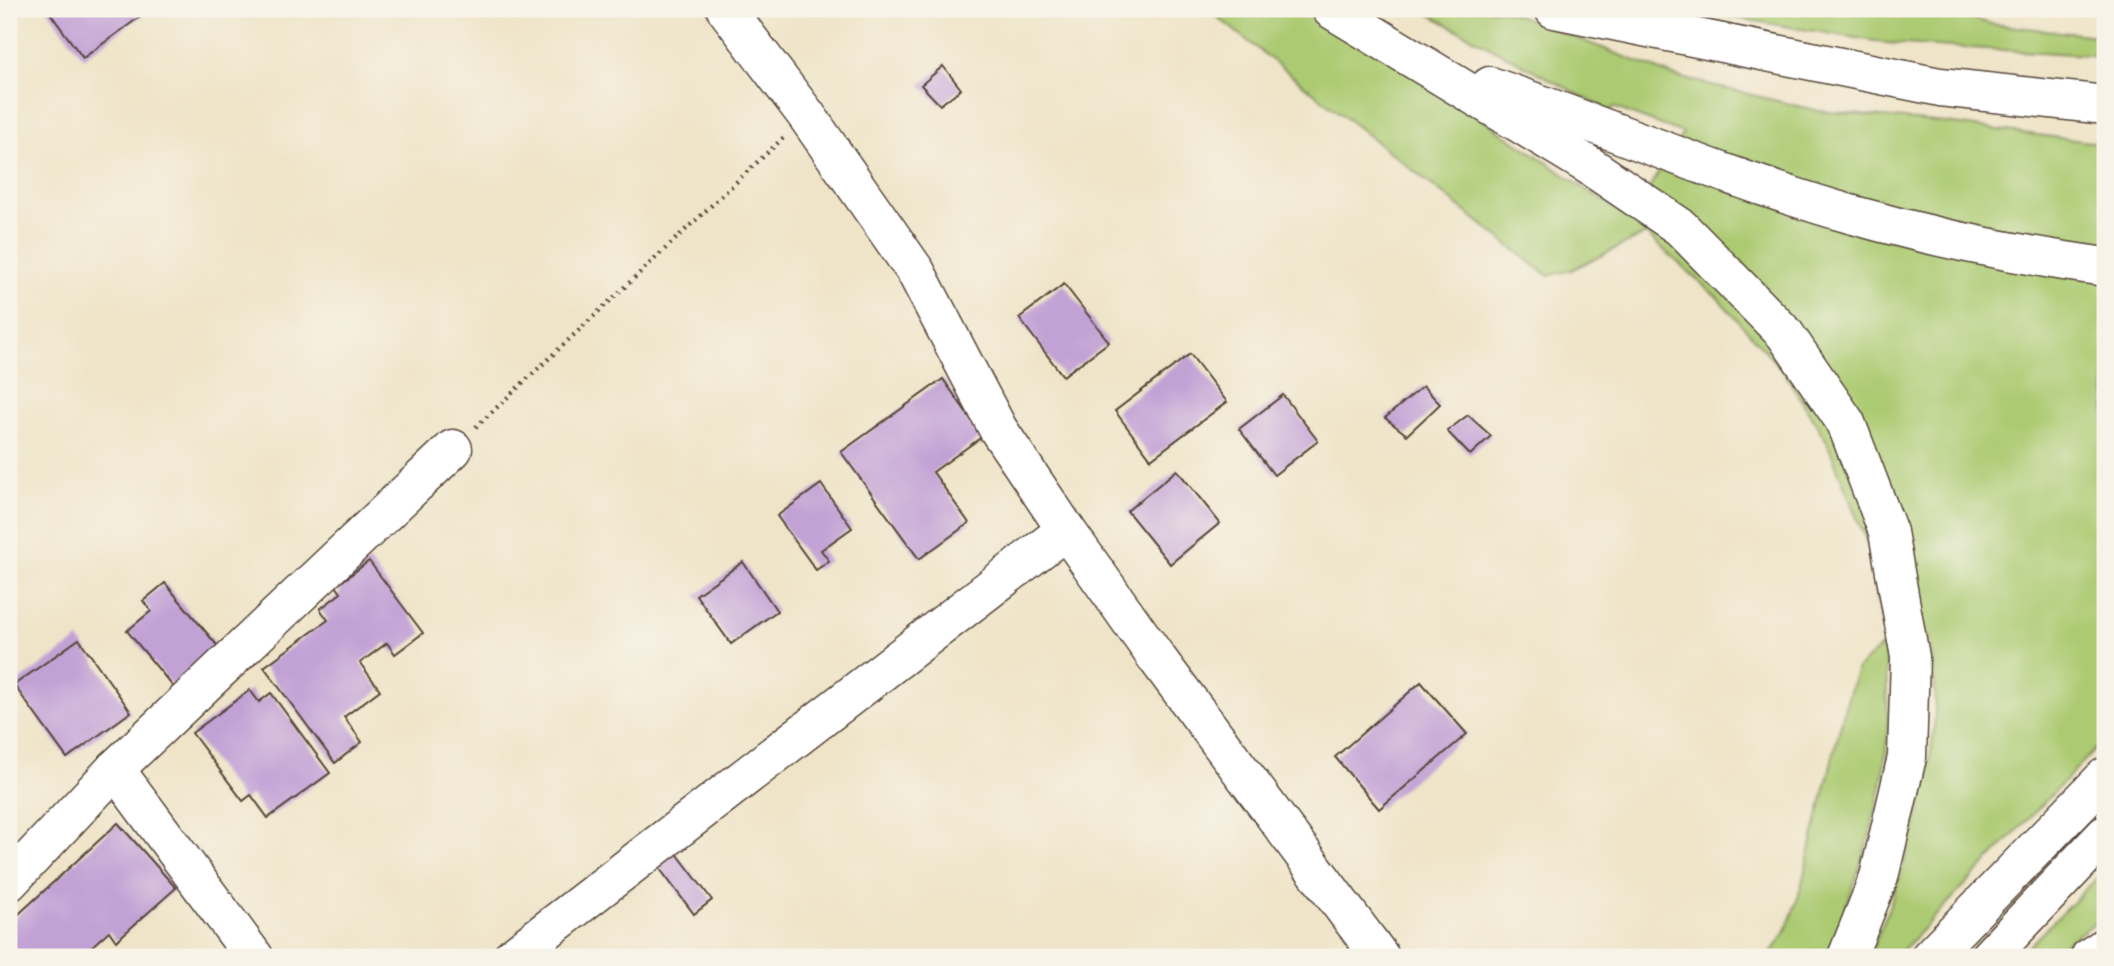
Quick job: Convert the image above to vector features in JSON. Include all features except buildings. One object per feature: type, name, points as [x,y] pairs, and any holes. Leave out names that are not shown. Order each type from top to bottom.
[{"type":"main road","points":[[726,9],[807,116],[916,272],[998,429],[1066,530],[1164,668],[1380,957]]},
{"type":"main road","points":[[1331,9],[1590,166],[1680,227],[1785,334],[1846,423],[1888,532],[1910,657],[1908,757],[1879,877],[1847,957]]},
{"type":"main road","points":[[1554,9],[1940,88],[2105,106]]},
{"type":"main road","points":[[1415,61],[1602,125],[1719,172],[1851,215],[2011,253],[2105,267]]},
{"type":"main road","points":[[9,882],[115,769],[453,449]]},
{"type":"main road","points":[[512,957],[1066,530]]},
{"type":"main road","points":[[115,769],[254,957]]},
{"type":"main road","points":[[1930,957],[2105,777]]},
{"type":"main road","points":[[1989,957],[2105,835]]},
{"type":"main road","points":[[2090,957],[2105,947]]},
{"type":"path","points":[[453,449],[807,116]]},
{"type":"green space","points":[[1207,9],[1320,9],[1630,219],[1683,133],[1613,107],[1611,112],[1419,9],[1502,9],[1674,76],[1819,111],[1946,123],[2105,144],[2105,739],[1896,957],[1868,957],[1902,871],[1927,775],[1935,716],[1929,636],[1885,643],[1869,548],[1826,440],[1784,372],[1717,297],[1646,234],[1571,270],[1548,276]]},
{"type":"green space","points":[[1682,9],[1938,9],[1991,24],[2105,37],[2105,56],[1886,43]]},
{"type":"green space","points":[[1885,643],[1888,716],[1884,767],[1873,823],[1846,906],[1826,957],[1768,957],[1785,933],[1799,895],[1845,707],[1857,669]]},
{"type":"green space","points":[[2105,870],[2105,916],[2045,957],[2018,957]]}]
